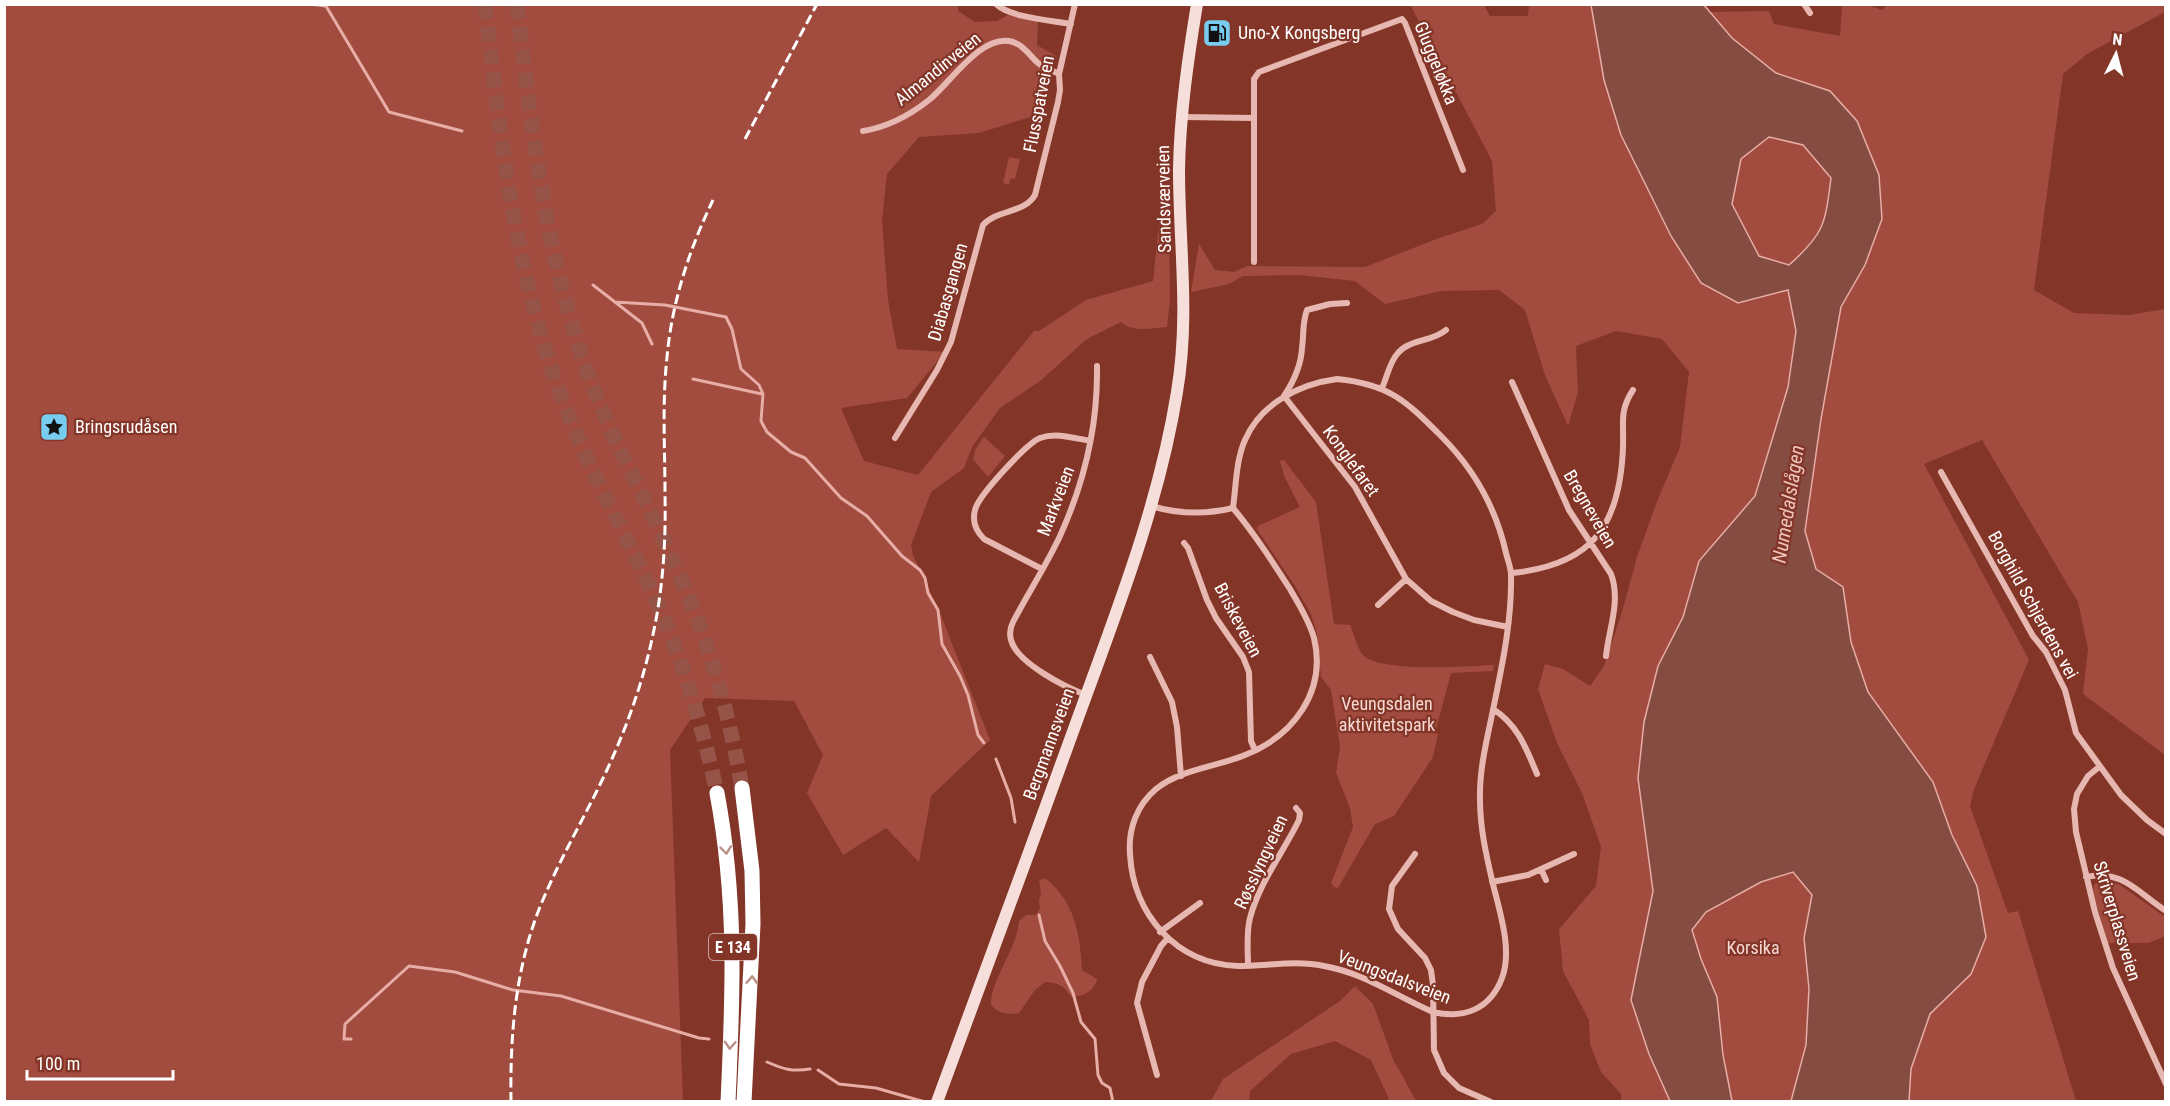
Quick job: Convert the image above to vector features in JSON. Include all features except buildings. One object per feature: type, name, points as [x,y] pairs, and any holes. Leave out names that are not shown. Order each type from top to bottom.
[{"type":"highway","name":"E 134","points":[[742,788],[752,871],[753,924],[744,1101]]},
{"type":"highway","name":"E 134","points":[[717,793],[729,873],[733,921],[733,999],[728,1101]]},
{"type":"main road","name":"Sandsværveien","points":[[1177,393],[1185,303],[1179,183],[1182,117],[1197,4]]},
{"type":"main road","name":"Bergmannsveien","points":[[937,1101],[1123,593],[1150,506],[1177,393]]},
{"type":"street","points":[[996,4],[1001,9],[1012,12],[1071,24]]},
{"type":"street","name":"Flusspatveien","points":[[1026,205],[1033,199],[1037,189],[1058,102],[1059,74],[1075,4]]},
{"type":"street","points":[[1804,4],[1810,14]]},
{"type":"street","name":"Gluggeløkka","points":[[1254,118],[1254,79],[1258,72],[1401,19],[1405,23],[1463,170]]},
{"type":"street","name":"Almandinveien","points":[[863,131],[878,129],[909,114],[949,82],[966,62],[996,42],[1008,41],[1017,44],[1040,65],[1059,74]]},
{"type":"street","points":[[1182,117],[1254,118],[1254,262]]},
{"type":"street","name":"Diabasgangen","points":[[896,438],[951,342],[983,225],[995,216],[1026,205]]},
{"type":"street","name":"Veungsdalsveien","points":[[1284,396],[1298,372],[1303,346],[1303,322],[1307,310],[1330,304],[1347,303]]},
{"type":"street","points":[[1382,388],[1396,354],[1404,347],[1438,337],[1446,330]]},
{"type":"street","name":"Markveien","points":[[1086,695],[1049,677],[1022,657],[1011,642],[1010,628],[1069,516],[1083,477],[1097,390],[1097,366]]},
{"type":"street","name":"Veungsdalsveien","points":[[1337,379],[1358,381],[1382,388],[1420,415],[1472,471],[1490,503],[1501,531],[1512,573],[1508,627],[1486,743],[1480,799],[1482,835],[1505,945],[1506,965],[1493,995],[1476,1010],[1456,1016],[1432,1012],[1367,979],[1336,968],[1297,964],[1228,965],[1211,962],[1185,951],[1160,932],[1145,910],[1136,888],[1130,855],[1131,831],[1137,813],[1147,797],[1165,783],[1245,755],[1285,731],[1305,707],[1316,680],[1314,639],[1306,616],[1269,557],[1233,508],[1240,456],[1245,440],[1261,416],[1284,396],[1307,385],[1337,379]]},
{"type":"street","name":"Bregneveien","points":[[1512,382],[1569,510],[1611,574],[1615,584],[1616,599],[1606,656]]},
{"type":"street","points":[[1512,573],[1544,569],[1579,554],[1591,544],[1606,522],[1615,504],[1623,447],[1622,412],[1633,390]]},
{"type":"street","name":"Konglefaret","points":[[1284,396],[1355,487],[1406,579],[1431,601],[1453,612],[1474,620],[1508,627]]},
{"type":"street","points":[[1042,569],[984,539],[975,524],[976,505],[1001,474],[1033,442],[1052,436],[1090,441]]},
{"type":"street","name":"Borghild Schjerdens vei","points":[[1941,472],[2032,636],[2046,652],[2065,690],[2076,733],[2121,795],[2147,820],[2166,834]]},
{"type":"street","points":[[1150,506],[1183,513],[1233,508]]},
{"type":"street","name":"Briskeveien","points":[[1184,543],[1191,553],[1207,600],[1216,618],[1243,657],[1249,672],[1251,741],[1255,750]]},
{"type":"street","points":[[1378,605],[1406,579]]},
{"type":"street","points":[[1150,657],[1172,702],[1177,727],[1181,776]]},
{"type":"street","points":[[1493,709],[1512,723],[1522,738],[1537,774]]},
{"type":"street","name":"Skriverplassveien","points":[[2099,766],[2088,776],[2077,794],[2074,810],[2076,832],[2086,877],[2113,968],[2166,1084]]},
{"type":"street","name":"Røsslyngveien","points":[[1248,966],[1247,945],[1250,918],[1263,886],[1299,820],[1300,813],[1296,808]]},
{"type":"street","points":[[1415,854],[1392,886],[1389,909],[1398,929],[1425,958],[1431,970],[1434,1050],[1444,1073],[1458,1088],[1491,1101]]},
{"type":"street","points":[[1492,882],[1528,875],[1574,854]]},
{"type":"street","points":[[1541,869],[1546,880]]},
{"type":"street","points":[[2086,877],[2111,875],[2125,881],[2166,911]]},
{"type":"street","points":[[1160,932],[1200,903]]},
{"type":"street","points":[[1157,1076],[1137,1003],[1142,982],[1167,939]]},
{"type":"green space","points":[[958,4],[958,11],[975,22],[997,21],[1008,15],[1038,21],[1037,45],[1056,56],[1048,81],[1030,117],[979,133],[919,137],[887,174],[882,221],[888,300],[897,349],[945,352],[907,398],[841,408],[864,461],[918,475],[1034,331],[1039,331],[1086,300],[1153,281],[1159,224],[1169,217],[1170,300],[1167,327],[1137,329],[1121,322],[1087,339],[1040,381],[1000,408],[972,447],[964,468],[931,492],[911,545],[913,555],[940,613],[990,740],[931,796],[919,862],[886,828],[843,855],[807,793],[823,755],[794,701],[705,698],[670,750],[683,1101],[5,1102],[5,5]]},
{"type":"green space","points":[[1410,4],[1484,5],[1490,16],[1528,16],[1529,5],[1591,5],[1604,80],[1621,135],[1671,236],[1701,283],[1738,303],[1788,290],[1796,331],[1788,387],[1755,496],[1699,561],[1683,617],[1658,666],[1644,722],[1638,778],[1653,892],[1631,1000],[1649,1054],[1670,1101],[1621,1101],[1621,1094],[1601,1072],[1590,1044],[1589,1020],[1563,971],[1559,929],[1596,886],[1601,847],[1582,793],[1557,743],[1538,689],[1545,664],[1563,669],[1590,686],[1604,666],[1637,557],[1680,447],[1689,372],[1662,339],[1616,331],[1576,346],[1578,392],[1568,426],[1545,375],[1525,310],[1499,290],[1441,291],[1385,304],[1355,281],[1300,275],[1243,276],[1229,284],[1191,292],[1199,244],[1215,270],[1234,272],[1247,266],[1365,267],[1482,224],[1496,211],[1492,161]]},
{"type":"green space","points":[[1888,4],[2165,5],[2165,12],[2087,54],[2063,74],[2034,290],[2074,313],[2129,315],[2165,309],[2165,755],[2083,694],[2088,649],[2078,602],[1982,440],[1924,464],[2029,660],[1974,789],[1970,806],[2008,913],[2018,911],[2076,1101],[1909,1101],[1911,1069],[1930,1014],[1971,974],[1986,937],[1977,886],[1952,835],[1933,782],[1868,692],[1851,642],[1843,587],[1816,569],[1805,531],[1821,419],[1841,307],[1865,265],[1857,121],[1830,91],[1776,73],[1732,38],[1710,12],[1769,11],[1774,24],[1840,36],[1842,5],[1868,5],[1882,10]]},
{"type":"green space","points":[[1769,137],[1803,145],[1831,178],[1827,207],[1821,227],[1810,244],[1789,265],[1759,256],[1732,204],[1741,159]]},
{"type":"green space","points":[[1009,157],[1020,159],[1015,179],[1011,178],[1009,185],[1003,183]]},
{"type":"green space","points":[[984,437],[1005,456],[988,477],[973,459],[976,448]]},
{"type":"green space","name":"Veungsdalen aktivitetspark","points":[[1284,460],[1316,502],[1334,624],[1350,625],[1363,655],[1372,661],[1405,666],[1494,665],[1493,671],[1451,673],[1435,733],[1438,734],[1433,757],[1394,816],[1375,824],[1338,888],[1331,883],[1353,827],[1350,808],[1336,773],[1340,747],[1331,690],[1321,677],[1317,634],[1311,614],[1257,529],[1258,526],[1300,507],[1285,478],[1280,461]]},
{"type":"green space","name":"Korsika","points":[[1793,872],[1812,895],[1804,938],[1809,989],[1806,1045],[1791,1101],[1732,1101],[1692,930],[1706,912],[1761,882]]},
{"type":"green space","points":[[1045,878],[1063,897],[1069,908],[1080,943],[1082,970],[1097,979],[1096,983],[1087,992],[1071,997],[1060,985],[1045,982],[1035,990],[1019,1013],[1004,1013],[991,1005],[995,985],[1013,943],[1019,921],[1026,915],[1036,915],[1040,909],[1039,881]]},
{"type":"green space","points":[[2107,880],[2120,885],[2165,917],[2165,936],[2149,943],[2108,943],[2093,893],[2094,885],[2099,881]]},
{"type":"green space","points":[[1355,986],[1373,1004],[1393,1059],[1416,1101],[1390,1101],[1371,1060],[1335,1041],[1291,1054],[1250,1091],[1249,1101],[1211,1101],[1223,1079],[1340,1001]]},
{"type":"water","name":"Numedalslågen","points":[[1591,5],[1704,5],[1732,38],[1776,73],[1830,91],[1857,121],[1879,175],[1882,219],[1865,265],[1841,307],[1821,419],[1805,531],[1816,569],[1843,587],[1851,642],[1868,692],[1933,782],[1952,835],[1977,886],[1986,937],[1971,974],[1930,1014],[1911,1069],[1909,1101],[1791,1101],[1806,1045],[1809,989],[1804,938],[1812,895],[1793,872],[1761,882],[1706,912],[1692,930],[1717,997],[1723,1055],[1732,1101],[1670,1101],[1649,1054],[1631,1000],[1653,891],[1638,778],[1644,722],[1658,666],[1683,617],[1699,561],[1755,496],[1788,387],[1796,331],[1788,290],[1738,303],[1701,283],[1671,236],[1621,135],[1604,80]],"holes":[[[1769,137],[1803,145],[1831,178],[1825,217],[1817,236],[1789,265],[1759,256],[1732,204],[1741,159]]]},
{"type":"waterway","points":[[308,4],[326,6],[389,112],[462,131]]},
{"type":"waterway","points":[[593,285],[642,323],[652,344]]},
{"type":"waterway","points":[[615,302],[665,305],[726,317],[732,329],[741,369],[759,385],[763,394],[761,421],[767,432],[791,452],[805,458],[841,498],[867,516],[902,556],[920,570],[925,578],[928,593],[938,610],[942,644],[960,676],[968,695],[978,735],[984,743]]},
{"type":"waterway","points":[[693,379],[762,394]]},
{"type":"waterway","points":[[996,759],[1011,798],[1015,822]]},
{"type":"waterway","points":[[1039,915],[1045,941],[1073,993],[1081,1022],[1095,1039],[1098,1075],[1102,1083],[1110,1088],[1113,1102]]},
{"type":"waterway","points":[[351,1039],[344,1039],[345,1024],[409,966],[455,972],[513,990],[561,996],[699,1038],[709,1039]]},
{"type":"waterway","points":[[767,1062],[788,1069],[810,1069]]},
{"type":"waterway","points":[[818,1070],[839,1084],[876,1088],[925,1102]]},
{"type":"tunnel","points":[[485,4],[511,198],[530,294],[543,341],[558,388],[581,444],[659,607],[677,652],[706,745],[717,793]]},
{"type":"tunnel","points":[[517,4],[543,196],[563,290],[576,336],[600,406],[666,544],[708,648],[731,731],[742,788]]},
{"type":"railway","points":[[745,139],[817,4]]},
{"type":"railway","points":[[511,1102],[513,1029],[519,982],[530,935],[554,876],[620,740],[633,707],[652,639],[659,603],[664,548],[664,425],[669,337],[683,277],[696,238],[713,200]]},
{"type":"place","name":"Uno-X Kongsberg","points":[[1217,33]]},
{"type":"place","name":"Bringsrudåsen","points":[[54,427]]}]
